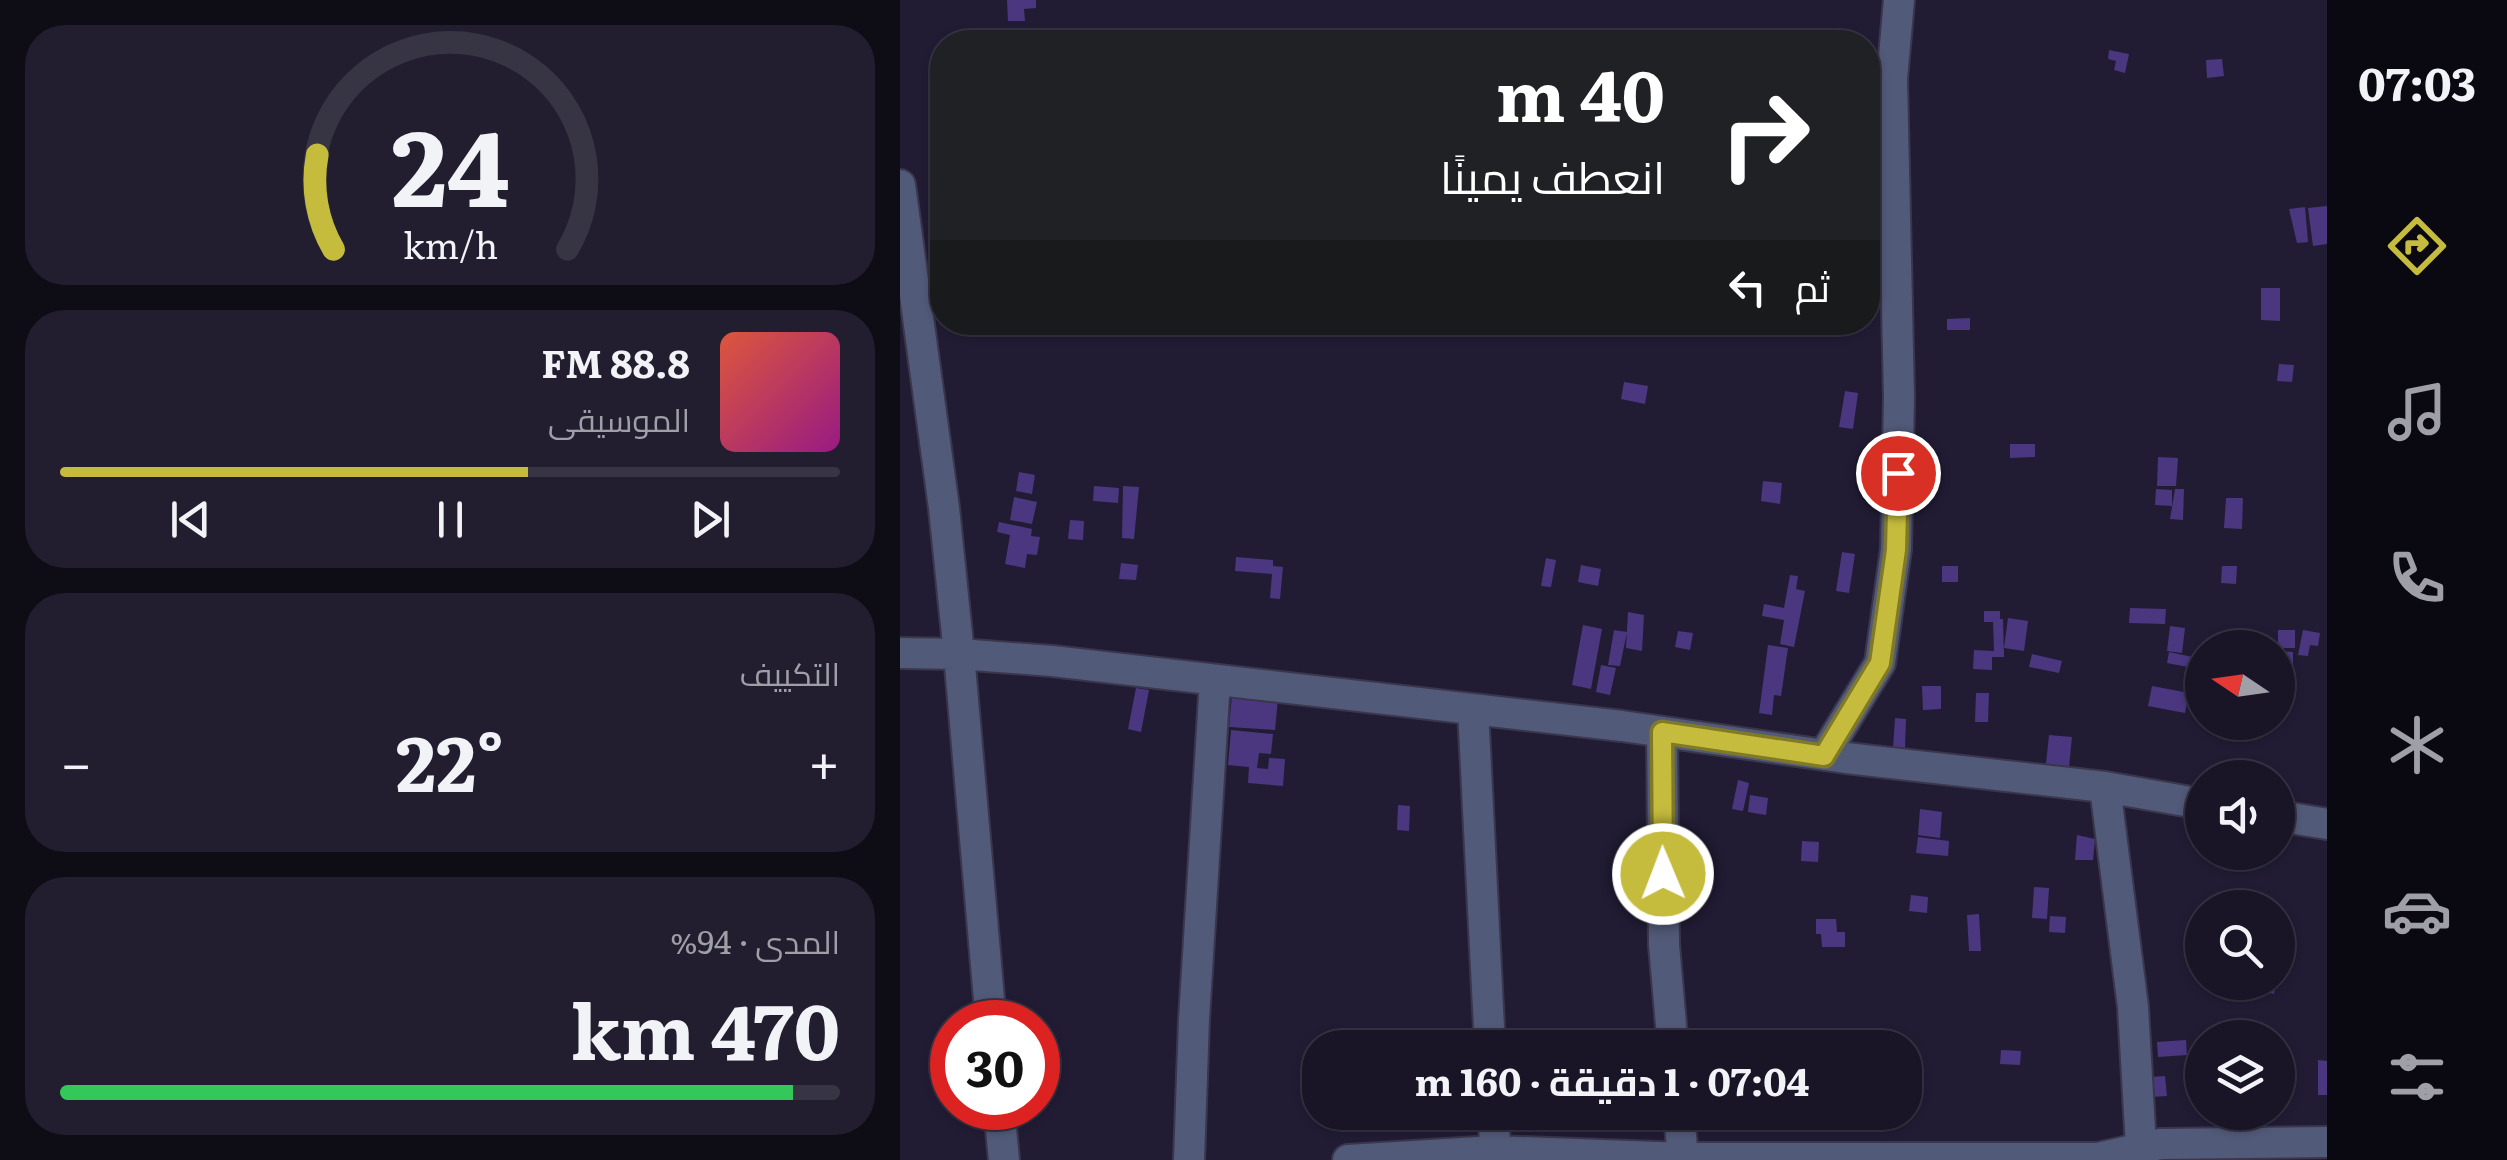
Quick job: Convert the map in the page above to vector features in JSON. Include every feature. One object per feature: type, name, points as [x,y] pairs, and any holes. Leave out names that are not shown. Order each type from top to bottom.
[{"type":"street","points":[[1824,756],[1880,663],[1896,550],[1899,397],[1892,79],[1900,0]]},
{"type":"street","points":[[900,185],[944,508],[989,1000]]},
{"type":"street","points":[[900,652],[1052,661],[1473,709],[2185,801]]},
{"type":"street","points":[[1189,1160],[1215,680]]},
{"type":"street","points":[[1473,709],[1489,1030]]},
{"type":"street","points":[[1662,732],[1664,945],[1671,1030]]},
{"type":"street","points":[[2106,788],[2133,1008],[2141,1147]]},
{"type":"street","points":[[2295,819],[2327,824]]},
{"type":"street","points":[[1001,1130],[1004,1160]]},
{"type":"street","points":[[1494,1130],[1496,1155]]},
{"type":"street","points":[[1680,1130],[1683,1159]]},
{"type":"street","points":[[1348,1160],[1496,1155],[1683,1159],[2098,1158],[2160,1144],[2327,1142]]},
{"type":"building","points":[[1007,0],[1036,0],[1036,8],[1024,9],[1025,21],[1008,21]]},
{"type":"building","points":[[2109,50],[2129,54],[2125,73],[2114,70],[2116,61],[2108,59]]},
{"type":"building","points":[[2222,59],[2224,76],[2207,78],[2206,60]]},
{"type":"building","points":[[2327,206],[2327,244],[2313,246],[2308,208]]},
{"type":"building","points":[[2305,207],[2308,242],[2297,243],[2289,209]]},
{"type":"building","points":[[2261,288],[2280,288],[2280,321],[2261,320]]},
{"type":"building","points":[[1970,318],[1970,330],[1947,330],[1947,319]]},
{"type":"building","points":[[2279,364],[2294,365],[2292,382],[2277,381]]},
{"type":"building","points":[[1624,382],[1648,386],[1645,404],[1621,399]]},
{"type":"building","points":[[1845,391],[1858,393],[1853,429],[1839,427]]},
{"type":"building","points":[[2010,444],[2035,444],[2035,457],[2010,458]]},
{"type":"building","points":[[2158,457],[2178,458],[2176,486],[2157,486]]},
{"type":"building","points":[[1019,472],[1035,475],[1032,494],[1016,491]]},
{"type":"building","points":[[1763,481],[1782,483],[1780,504],[1761,501]]},
{"type":"building","points":[[1094,486],[1119,488],[1118,503],[1093,501]]},
{"type":"building","points":[[1123,486],[1139,487],[1134,539],[1122,538]]},
{"type":"building","points":[[2156,489],[2172,490],[2172,506],[2155,505]]},
{"type":"building","points":[[2175,489],[2184,489],[2183,520],[2170,519]]},
{"type":"building","points":[[1014,497],[1037,502],[1032,524],[1010,520]]},
{"type":"building","points":[[2226,498],[2243,498],[2242,529],[2224,528]]},
{"type":"building","points":[[1070,520],[1084,521],[1083,540],[1068,539]]},
{"type":"building","points":[[999,522],[1032,529],[1031,536],[1040,537],[1037,555],[1027,554],[1025,568],[1005,564],[1010,535],[997,532]]},
{"type":"building","points":[[1842,552],[1855,554],[1849,593],[1836,591]]},
{"type":"building","points":[[1236,557],[1273,560],[1273,566],[1283,567],[1280,599],[1270,598],[1272,574],[1235,571]]},
{"type":"building","points":[[1546,558],[1556,560],[1551,587],[1541,586]]},
{"type":"building","points":[[1121,563],[1138,565],[1136,580],[1119,579]]},
{"type":"building","points":[[1581,565],[1601,569],[1598,586],[1578,582]]},
{"type":"building","points":[[1942,566],[1958,566],[1958,582],[1942,582]]},
{"type":"building","points":[[2222,566],[2237,566],[2236,584],[2221,583]]},
{"type":"building","points":[[1790,575],[1798,576],[1796,589],[1805,591],[1794,647],[1780,644],[1784,620],[1762,616],[1764,604],[1784,608]]},
{"type":"building","points":[[2130,608],[2166,609],[2165,624],[2129,623]]},
{"type":"building","points":[[1984,611],[2000,611],[2003,619],[2004,657],[1992,657],[1992,670],[1973,669],[1974,650],[1994,651],[1993,622],[1984,622]]},
{"type":"building","points":[[1628,612],[1644,615],[1642,651],[1626,648]]},
{"type":"building","points":[[2008,618],[2028,621],[2024,651],[2004,648]]},
{"type":"building","points":[[1583,625],[1602,629],[1591,689],[1572,685]]},
{"type":"building","points":[[2170,626],[2185,628],[2182,653],[2167,651]]},
{"type":"building","points":[[1614,630],[1627,632],[1620,666],[1608,665]]},
{"type":"building","points":[[2303,630],[2320,633],[2318,646],[2310,645],[2308,656],[2298,655]]},
{"type":"building","points":[[1678,631],[1693,633],[1690,650],[1675,647]]},
{"type":"building","points":[[1768,645],[1788,648],[1781,696],[1774,695],[1772,715],[1759,713]]},
{"type":"building","points":[[2169,652],[2185,655],[2185,666],[2167,663]]},
{"type":"building","points":[[2032,654],[2062,661],[2059,673],[2029,667]]},
{"type":"building","points":[[1601,665],[1616,668],[1610,695],[1596,692]]},
{"type":"building","points":[[1922,686],[1941,686],[1941,709],[1923,710]]},
{"type":"building","points":[[2152,686],[2185,692],[2185,713],[2148,706]]},
{"type":"building","points":[[1136,688],[1149,690],[1141,732],[1128,729]]},
{"type":"building","points":[[1976,693],[1989,693],[1988,722],[1975,722]]},
{"type":"building","points":[[1232,695],[1278,699],[1275,730],[1229,727]]},
{"type":"building","points":[[1895,718],[1906,719],[1905,748],[1893,748]]},
{"type":"building","points":[[1231,730],[1273,734],[1271,754],[1259,753],[1257,768],[1268,769],[1269,758],[1285,759],[1283,786],[1248,783],[1249,767],[1228,765]]},
{"type":"building","points":[[2049,735],[2072,737],[2069,767],[2046,764]]},
{"type":"building","points":[[1738,780],[1749,783],[1743,811],[1732,809]]},
{"type":"building","points":[[1750,795],[1768,798],[1766,815],[1748,812]]},
{"type":"building","points":[[1398,805],[1410,806],[1409,831],[1397,830]]},
{"type":"building","points":[[1920,809],[1942,812],[1940,838],[1918,835]]},
{"type":"building","points":[[2077,835],[2095,839],[2093,860],[2075,860]]},
{"type":"building","points":[[1918,837],[1949,841],[1948,856],[1916,853]]},
{"type":"building","points":[[1802,841],[1819,842],[1818,862],[1801,861]]},
{"type":"building","points":[[2034,887],[2049,888],[2047,919],[2032,918]]},
{"type":"building","points":[[1911,895],[1928,897],[1927,913],[1909,911]]},
{"type":"building","points":[[1979,914],[1981,951],[1969,951],[1967,915]]},
{"type":"building","points":[[2050,916],[2066,917],[2065,933],[2049,932]]},
{"type":"building","points":[[1816,919],[1836,919],[1837,932],[1845,932],[1845,947],[1822,947],[1821,934],[1816,934]]},
{"type":"building","points":[[2185,1040],[2185,1055],[2158,1057],[2157,1042]]},
{"type":"building","points":[[2001,1050],[2021,1051],[2020,1065],[2000,1064]]},
{"type":"building","points":[[2318,1060],[2327,1061],[2327,1095],[2318,1095]]},
{"type":"building","points":[[2165,1076],[2167,1096],[2151,1097],[2150,1077]]},
{"type":"route","points":[[1663,874],[1662,732],[1824,756],[1880,663],[1896,550],[1898,473]]}]
